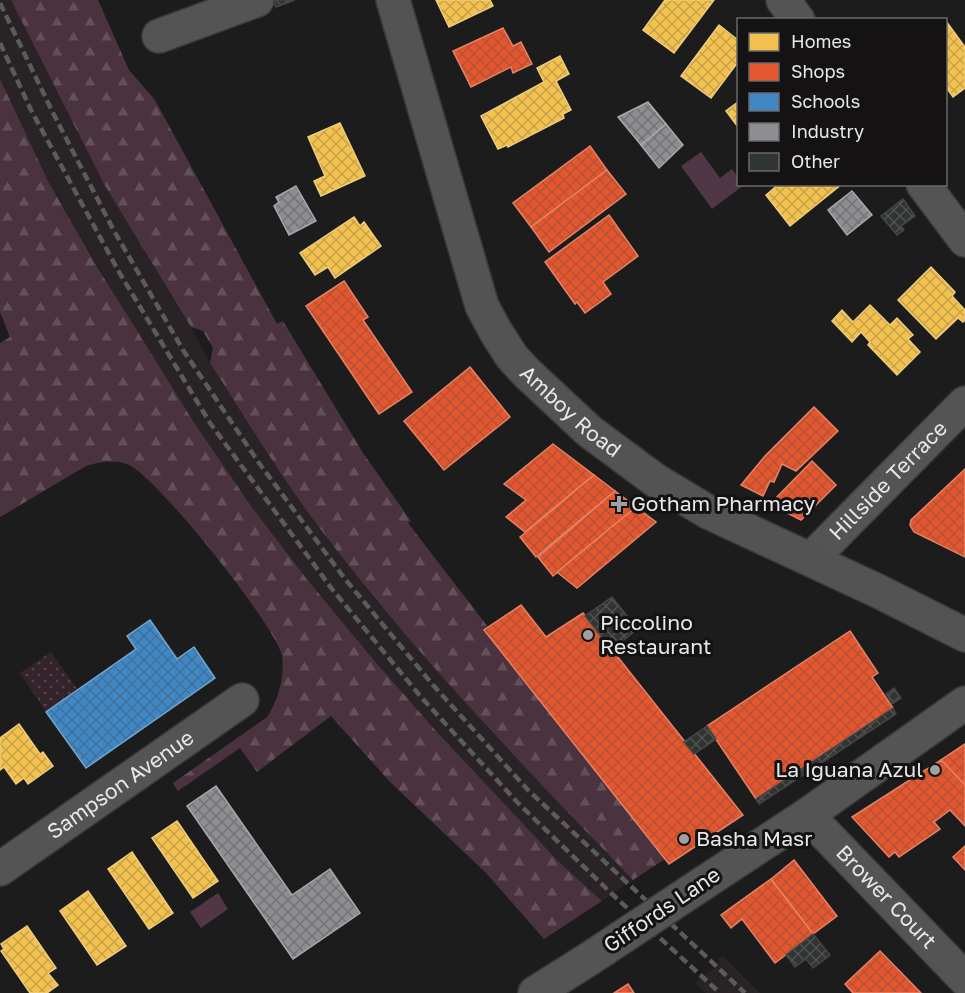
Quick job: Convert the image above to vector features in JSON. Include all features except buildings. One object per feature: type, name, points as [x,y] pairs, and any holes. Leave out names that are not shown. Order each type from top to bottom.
[{"type":"main road","name":"Amboy Road","points":[[393,0],[482,306],[495,332],[512,357],[589,431],[655,480],[708,512],[811,559],[965,635]]},
{"type":"street","points":[[214,0],[156,30],[257,0]]},
{"type":"street","points":[[783,0],[796,18]]},
{"type":"street","points":[[924,186],[965,240]]},
{"type":"street","name":"Hillside Terrace","points":[[811,559],[965,403]]},
{"type":"street","name":"Sampson Avenue","points":[[0,869],[242,700]]},
{"type":"street","name":"Giffords Lane","points":[[535,993],[807,814],[965,703]]},
{"type":"street","name":"Brower Court","points":[[807,814],[965,979]]},
{"type":"shaded area","points":[[0,0],[11,0],[104,184],[191,327],[210,363],[316,524],[377,602],[488,728],[633,880],[602,901],[558,861],[437,732],[372,658],[306,578],[251,506],[193,422],[144,344],[49,183],[0,79]]},
{"type":"shaded area","points":[[701,152],[720,178],[732,169],[737,176],[737,186],[743,186],[712,209],[681,166]]},
{"type":"shaded area","points":[[51,652],[78,690],[46,712],[20,673]]},
{"type":"shaded area","points":[[218,893],[228,909],[201,928],[190,912]]},
{"type":"shaded area","points":[[723,956],[760,993],[706,993],[694,983],[720,964],[718,959]]},
{"type":"green space","points":[[11,0],[98,0],[129,70],[155,100],[277,324],[283,321],[363,453],[411,521],[408,523],[488,627],[484,630],[665,859],[633,880],[430,663],[354,573],[318,526],[276,466],[210,363],[213,348],[203,331],[191,327],[104,184]]},
{"type":"green space","points":[[0,79],[49,183],[98,268],[193,421],[251,506],[306,578],[437,732],[558,861],[602,901],[544,939],[486,873],[389,781],[331,716],[257,772],[240,748],[178,791],[173,783],[267,717],[280,688],[282,656],[259,615],[213,552],[162,494],[127,464],[106,462],[86,466],[0,517],[0,343],[10,337],[0,312]]},
{"type":"railway","points":[[0,3],[113,229],[183,350],[259,463],[345,579],[433,685],[528,790],[745,993]]},
{"type":"railway","points":[[0,43],[31,110],[119,272],[210,423],[332,589],[421,697],[517,802],[612,894],[720,993]]},
{"type":"place","name":"Gotham Pharmacy","points":[[619,504]]},
{"type":"place","name":"Piccolino Restaurant","points":[[588,635]]},
{"type":"place","name":"La Iguana Azul","points":[[935,770]]},
{"type":"place","name":"Basha Masr","points":[[684,839]]}]
